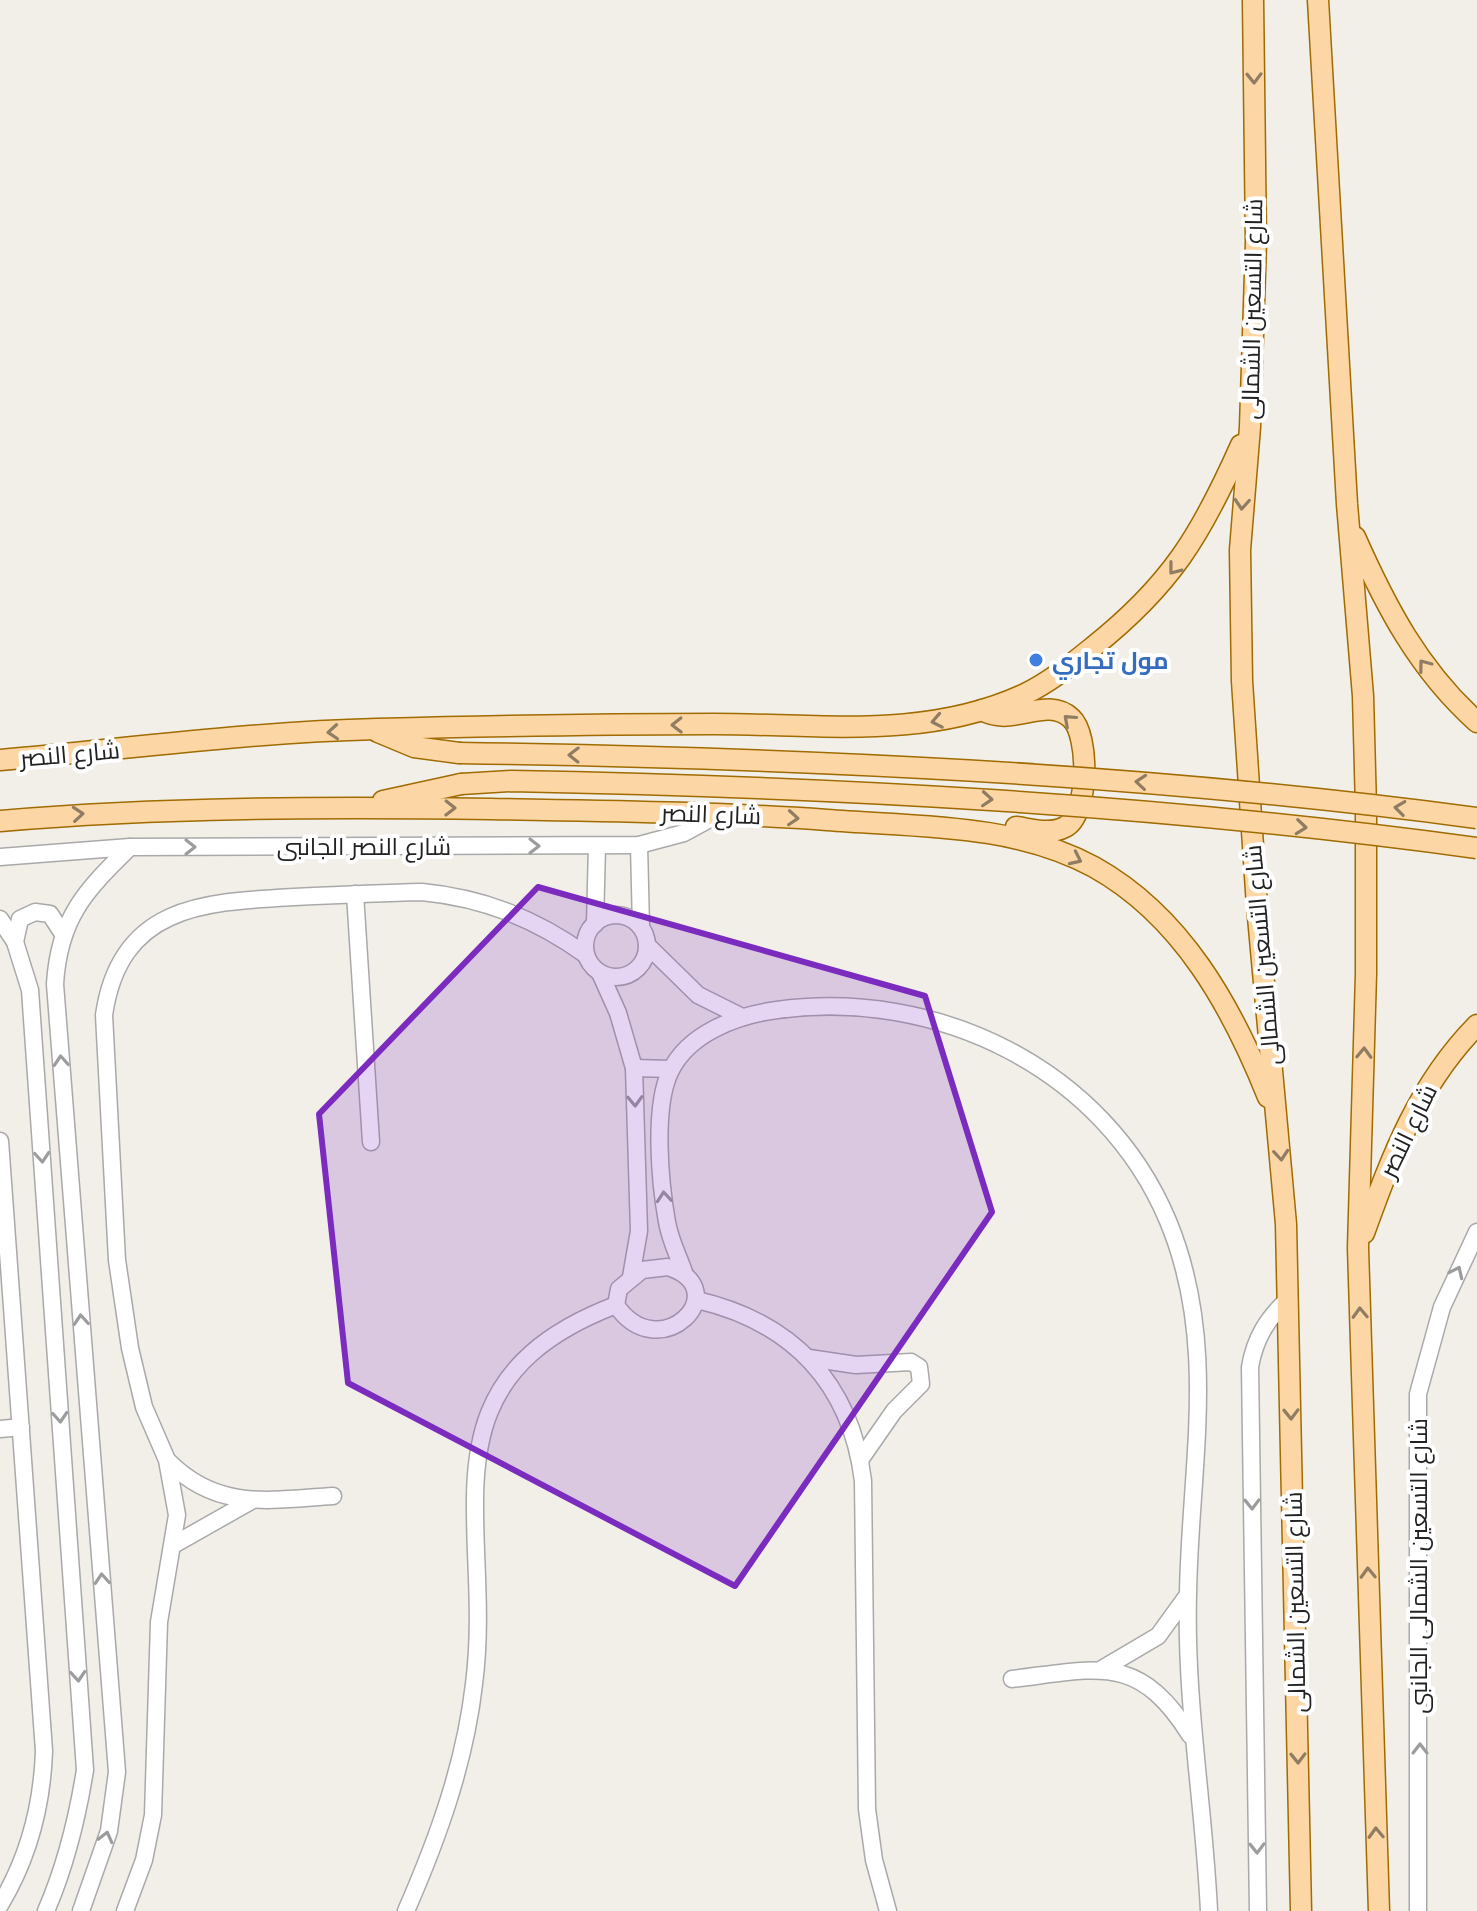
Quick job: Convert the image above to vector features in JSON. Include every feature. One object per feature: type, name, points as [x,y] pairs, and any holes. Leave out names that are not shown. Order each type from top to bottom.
[{"type":"main road","name":"شارع التسعين الشمالى","points":[[1253,0],[1256,242],[1250,427],[1240,550],[1243,718],[1278,1122],[1289,1298],[1301,1911]]},
{"type":"main road","points":[[1318,0],[1349,523],[1363,696],[1366,987],[1358,1248],[1379,1911]]},
{"type":"main road","name":"شارع النصر","points":[[0,760],[373,729],[714,724],[875,728],[938,721],[982,710],[1027,693],[1047,681],[1145,602],[1186,554],[1203,527],[1250,427]]},
{"type":"main road","points":[[1349,523],[1403,636],[1434,678],[1477,722]]},
{"type":"main road","points":[[969,831],[990,824],[1059,830],[1073,821],[1082,801],[1083,741],[1071,717],[1048,709],[1005,718],[982,710]]},
{"type":"main road","points":[[373,729],[414,747],[459,753],[884,764],[1242,790],[1477,818]]},
{"type":"main road","points":[[364,807],[461,784],[526,781],[878,792],[1243,820],[1477,848]]},
{"type":"main road","name":"شارع النصر","points":[[0,821],[125,810],[364,807],[722,812],[969,831],[1021,839],[1071,856],[1115,880],[1155,911],[1203,969],[1259,1074],[1278,1122]]},
{"type":"main road","name":"شارع النصر","points":[[1358,1248],[1416,1105],[1447,1058],[1477,1025]]},
{"type":"street","name":"شارع النصر الجانبى","points":[[0,857],[130,847],[639,845],[684,833],[722,812]]},
{"type":"street","points":[[639,845],[641,927],[647,945],[698,995],[742,1017]]},
{"type":"street","points":[[595,924],[597,846]]},
{"type":"street","points":[[81,1911],[109,1831],[117,1772],[55,984],[63,934],[87,890],[130,847]]},
{"type":"street","points":[[125,1911],[144,1860],[153,1815],[159,1622],[175,1544],[176,1501],[167,1460],[153,1432],[139,1386],[117,1260],[104,1015],[112,980],[129,951],[150,930],[198,905],[422,892],[472,900],[521,916],[586,955],[600,973],[618,1013],[634,1068],[639,1231],[631,1277]]},
{"type":"street","points":[[355,894],[371,1142]]},
{"type":"street","points":[[15,942],[20,919],[35,912],[50,914],[63,934]]},
{"type":"street","points":[[586,955],[588,933],[595,924],[619,915],[641,927]]},
{"type":"street","points":[[0,919],[15,942],[30,990],[85,1770],[77,1823],[62,1875],[46,1911]]},
{"type":"street","points":[[600,973],[613,977],[625,976],[645,958],[647,945]]},
{"type":"street","points":[[684,1272],[655,1268],[631,1277],[619,1289],[616,1305],[622,1315],[641,1328],[664,1330],[685,1320],[697,1300],[696,1289],[684,1272],[672,1243],[664,1199],[660,1112],[671,1069],[698,1040],[742,1017],[800,1007],[841,1005],[922,1015],[961,1027],[998,1043],[1055,1079],[1096,1115],[1123,1146],[1146,1179],[1176,1240],[1192,1292],[1198,1333],[1200,1373],[1188,1595],[1191,1737],[1205,1827],[1209,1911]]},
{"type":"street","points":[[634,1068],[671,1069]]},
{"type":"street","points":[[0,1141],[44,1763],[36,1821],[26,1854],[0,1905]]},
{"type":"street","name":"شارع التسعين الشمالى الجانبى","points":[[1418,1911],[1418,1394],[1442,1307],[1477,1232]]},
{"type":"street","points":[[1258,1911],[1250,1367],[1254,1345],[1263,1326],[1289,1298]]},
{"type":"street","points":[[697,1300],[734,1310],[769,1326],[809,1358],[842,1405],[860,1460],[867,1809],[874,1860],[888,1911]]},
{"type":"street","points":[[406,1911],[453,1786],[467,1735],[478,1630],[472,1502],[475,1460],[485,1423],[510,1376],[538,1346],[576,1322],[616,1305]]},
{"type":"street","points":[[809,1358],[856,1365],[911,1362],[919,1367],[921,1384],[894,1411],[860,1460]]},
{"type":"street","points":[[0,1429],[21,1427]]},
{"type":"street","points":[[167,1460],[187,1480],[228,1497],[251,1501],[333,1496]]},
{"type":"street","points":[[175,1544],[251,1501]]},
{"type":"street","points":[[1102,1669],[1158,1636],[1188,1595]]},
{"type":"street","points":[[1012,1679],[1102,1669],[1131,1676],[1157,1691],[1191,1737]]},
{"type":"highlighted area","points":[[538,887],[925,996],[992,1212],[735,1586],[348,1383],[319,1114]]},
{"type":"place","name":"مول تجاري","points":[[1036,660]]}]
